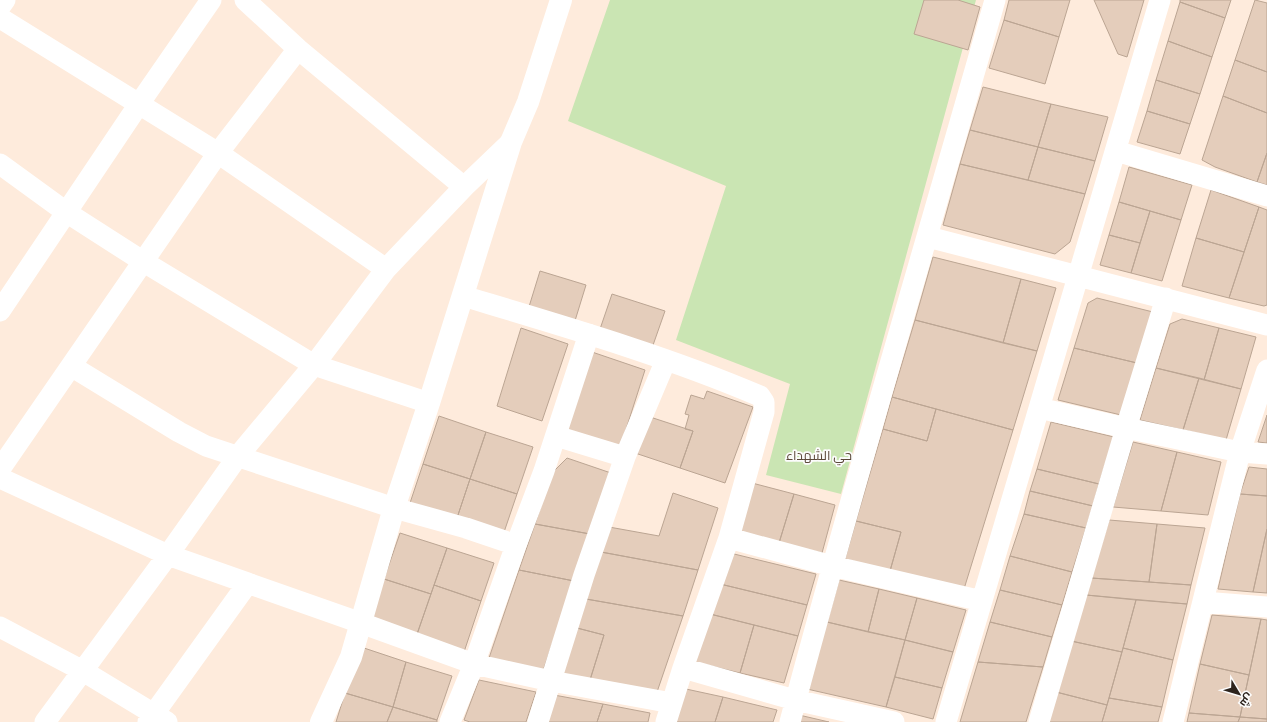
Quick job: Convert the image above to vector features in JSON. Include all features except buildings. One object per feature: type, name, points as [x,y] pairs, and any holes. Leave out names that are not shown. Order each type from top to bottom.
[{"type":"main road","points":[[321,722],[351,657],[394,508],[430,403],[511,142],[528,102],[561,0]]},
{"type":"street","points":[[0,7],[5,0]]},
{"type":"street","points":[[0,311],[211,0]]},
{"type":"street","points":[[245,0],[298,48],[464,187]]},
{"type":"street","points":[[790,722],[832,566],[928,237],[995,0]]},
{"type":"street","points":[[946,722],[1160,0]]},
{"type":"street","points":[[0,18],[218,153],[386,269]]},
{"type":"street","points":[[0,469],[218,153],[298,48]]},
{"type":"street","points":[[45,722],[84,671],[238,456],[314,365],[386,269],[464,187],[511,142]]},
{"type":"street","points":[[1116,151],[1267,196]]},
{"type":"street","points":[[0,164],[66,212],[144,262],[314,365],[430,403]]},
{"type":"street","points":[[928,237],[1267,325]]},
{"type":"street","points":[[0,478],[168,555],[361,622],[474,664],[551,681],[669,712],[729,538],[764,412],[764,402],[760,396],[666,360],[589,334],[463,296]]},
{"type":"street","points":[[1039,722],[1166,298]]},
{"type":"street","points":[[450,722],[474,664],[544,471],[589,334]]},
{"type":"street","points":[[538,722],[584,575],[625,457],[666,360]]},
{"type":"street","points":[[71,366],[179,432],[206,446],[394,508],[466,528],[516,545]]},
{"type":"street","points":[[1173,722],[1240,452],[1267,370]]},
{"type":"street","points":[[1039,408],[1240,452],[1267,454]]},
{"type":"street","points":[[556,436],[625,457]]},
{"type":"street","points":[[729,538],[832,566],[982,601]]},
{"type":"street","points":[[0,626],[84,671],[156,719],[248,583]]},
{"type":"street","points":[[1203,602],[1267,607]]},
{"type":"street","points":[[683,668],[795,700],[894,722]]},
{"type":"green space","points":[[610,0],[976,0],[841,494],[766,475],[790,384],[676,340],[726,186],[568,121]]},
{"type":"district","name":"حي الشهداء","points":[[819,455]]}]
